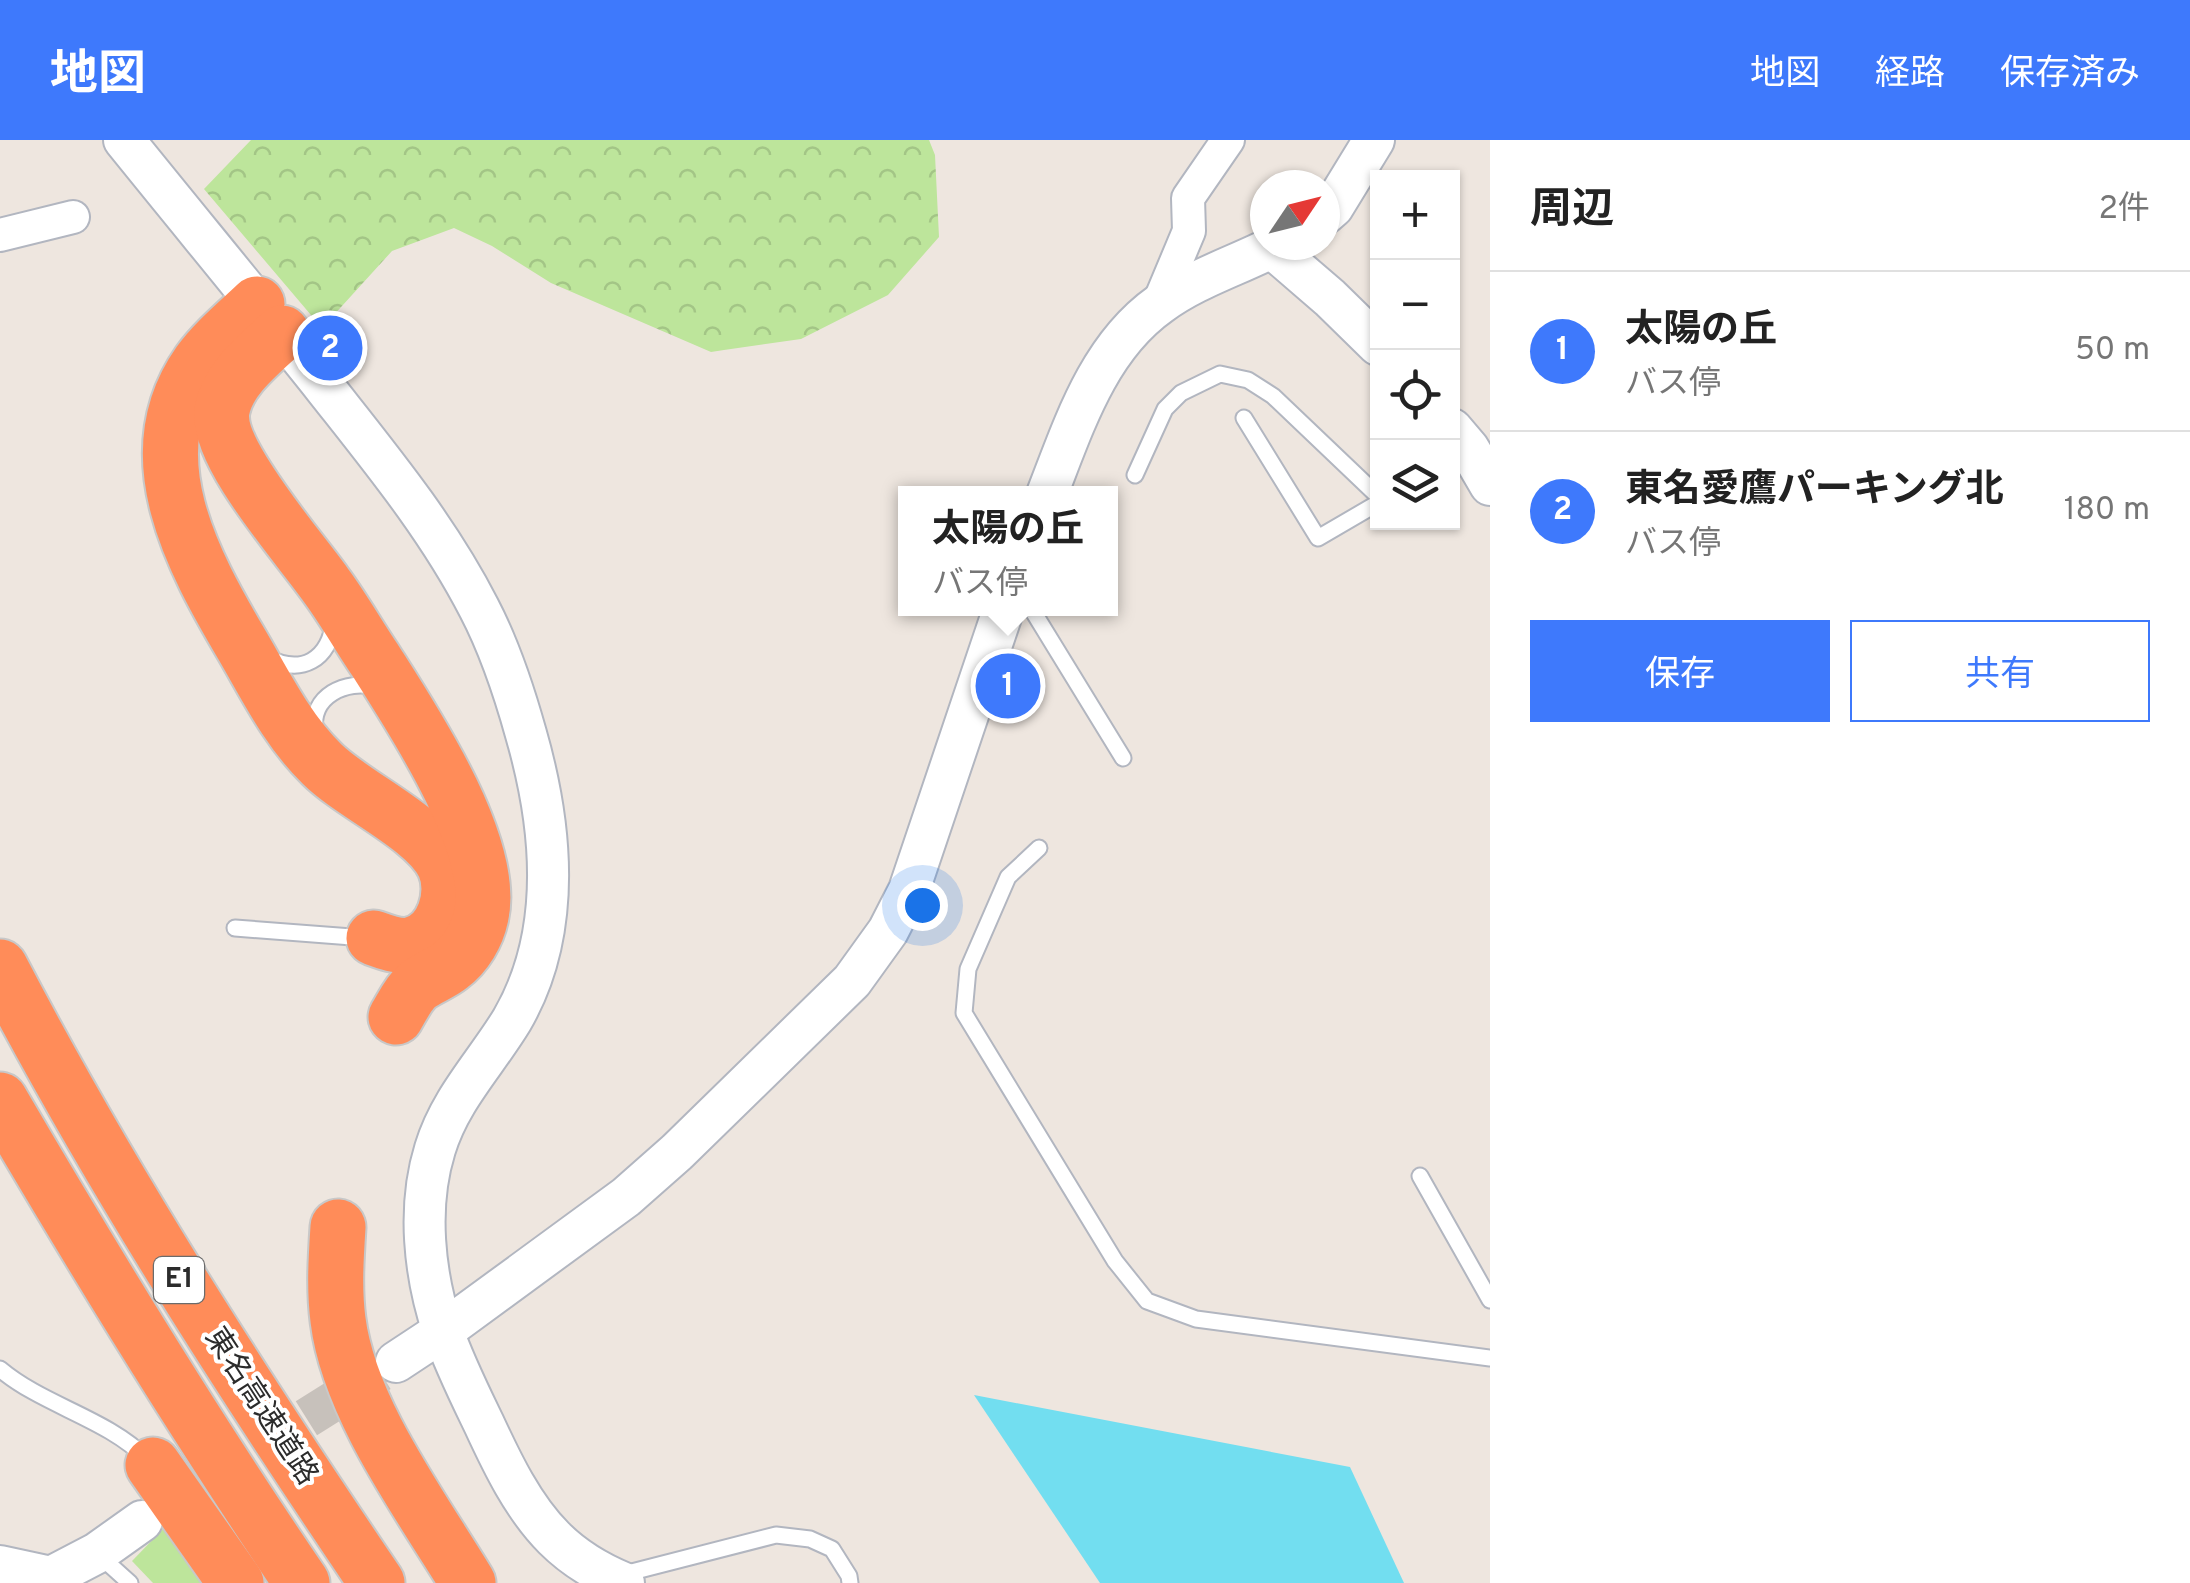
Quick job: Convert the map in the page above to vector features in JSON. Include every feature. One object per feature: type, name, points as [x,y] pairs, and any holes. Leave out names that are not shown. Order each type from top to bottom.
[{"type":"highway","points":[[270,319],[251,362],[228,393],[222,410],[222,429],[230,451],[328,588],[430,749],[460,812],[477,859],[484,894],[475,936],[464,953],[418,986],[396,1018]]},
{"type":"highway","points":[[270,319],[214,345],[198,364],[172,428],[173,482],[188,542],[209,588],[289,726],[335,776],[432,848],[443,864],[449,898],[436,929],[410,945],[374,938]]},
{"type":"highway","name":"東名高速道路","points":[[0,966],[150,1235],[376,1583]]},
{"type":"highway","name":"東名高速道路","points":[[0,1100],[96,1264],[302,1583]]},
{"type":"highway","points":[[338,1227],[338,1322],[350,1369],[382,1438],[468,1583]]},
{"type":"highway","points":[[153,1465],[236,1583]]},
{"type":"street","points":[[124,140],[404,488],[444,546],[480,610],[507,673],[542,804],[549,868],[548,919],[535,968],[512,1019],[450,1111],[435,1148],[426,1187],[424,1227],[443,1331],[499,1456],[551,1535],[578,1560],[617,1580]]},
{"type":"street","points":[[1158,305],[1189,231],[1188,198],[1228,140]]},
{"type":"street","points":[[1340,196],[1374,140]]},
{"type":"street","points":[[0,235],[73,217]]},
{"type":"street","points":[[1050,486],[1082,404],[1114,349],[1158,305],[1250,258]]},
{"type":"street","points":[[1290,260],[1370,337]]},
{"type":"street","points":[[1460,448],[1490,485]]},
{"type":"street","points":[[396,1362],[626,1196],[852,981],[888,931],[909,890],[1001,616]]},
{"type":"street","points":[[0,1566],[50,1580],[142,1522]]},
{"type":"lane","points":[[1135,475],[1164,409],[1181,393],[1220,374],[1248,380],[1273,396],[1370,491]]},
{"type":"lane","points":[[1244,418],[1318,538],[1370,504]]},
{"type":"lane","points":[[242,644],[275,662],[293,666],[309,663],[323,653],[332,638],[334,622],[328,588]]},
{"type":"lane","points":[[1037,616],[1123,758]]},
{"type":"lane","points":[[335,776],[316,738],[313,721],[327,696],[354,684],[370,685],[384,689],[403,705]]},
{"type":"lane","points":[[1040,848],[1008,877],[968,969],[964,1013],[1115,1260],[1147,1301],[1196,1319],[1490,1358]]},
{"type":"lane","points":[[235,928],[374,938]]},
{"type":"lane","points":[[1420,1176],[1490,1300]]},
{"type":"lane","points":[[0,1369],[17,1384],[120,1437],[153,1465]]},
{"type":"lane","points":[[617,1580],[776,1535],[810,1540],[832,1550],[850,1583]]},
{"type":"lane","points":[[97,1553],[130,1583]]},
{"type":"green space","points":[[251,140],[929,140],[935,155],[939,237],[888,295],[801,339],[711,352],[551,283],[492,246],[454,228],[392,251],[322,328],[204,189]]},
{"type":"green space","points":[[163,1529],[208,1583],[153,1583],[132,1561]]},
{"type":"water","points":[[974,1395],[1350,1467],[1404,1583],[1100,1583]]},
{"type":"tunnel","points":[[154,1514],[380,1372]]},
{"type":"place","name":"東名愛鷹パーキング北","points":[[330,348]]},
{"type":"place","name":"太陽の丘","points":[[1008,686]]}]
